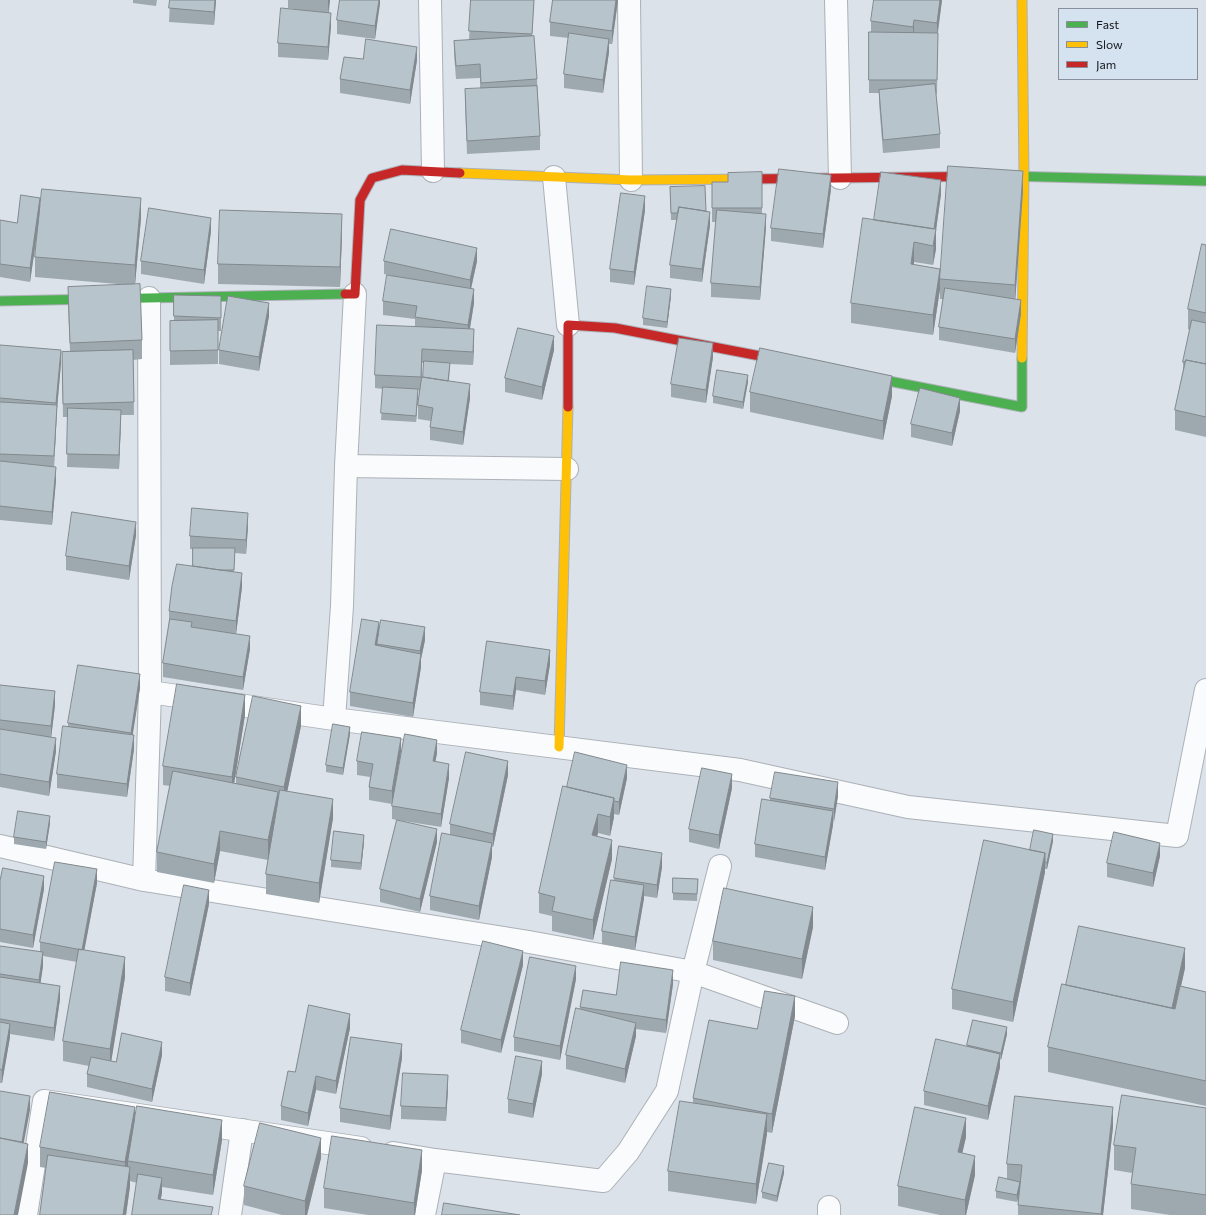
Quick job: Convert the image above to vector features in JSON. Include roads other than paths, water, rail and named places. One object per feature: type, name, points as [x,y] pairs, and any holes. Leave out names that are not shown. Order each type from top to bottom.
[{"type":"street","points":[[430,0],[433,171]]},
{"type":"street","points":[[629,0],[631,180]]},
{"type":"street","points":[[836,0],[840,178]]},
{"type":"street","points":[[858,375],[1022,407],[1024,176],[1022,0]]},
{"type":"street","points":[[334,719],[342,606],[346,466],[360,200],[372,178],[402,170],[631,180],[1024,176],[1206,181]]},
{"type":"street","points":[[554,177],[568,325],[568,434],[559,746]]},
{"type":"street","points":[[0,301],[355,294]]},
{"type":"street","points":[[144,880],[150,692],[149,298]]},
{"type":"street","points":[[568,325],[616,328],[795,363]]},
{"type":"street","points":[[346,466],[567,469]]},
{"type":"street","points":[[150,692],[334,719],[559,746],[740,770],[908,807],[1177,836],[1200,749],[1206,690]]},
{"type":"street","points":[[0,846],[144,880],[529,942],[693,972],[837,1023]]},
{"type":"street","points":[[22,1099],[242,1130],[435,1160],[603,1181],[628,1152],[667,1091],[693,972],[720,866]]},
{"type":"street","points":[[26,1215],[44,1101]]},
{"type":"street","points":[[230,1215],[242,1130]]},
{"type":"street","points":[[424,1215],[435,1160]]}]
